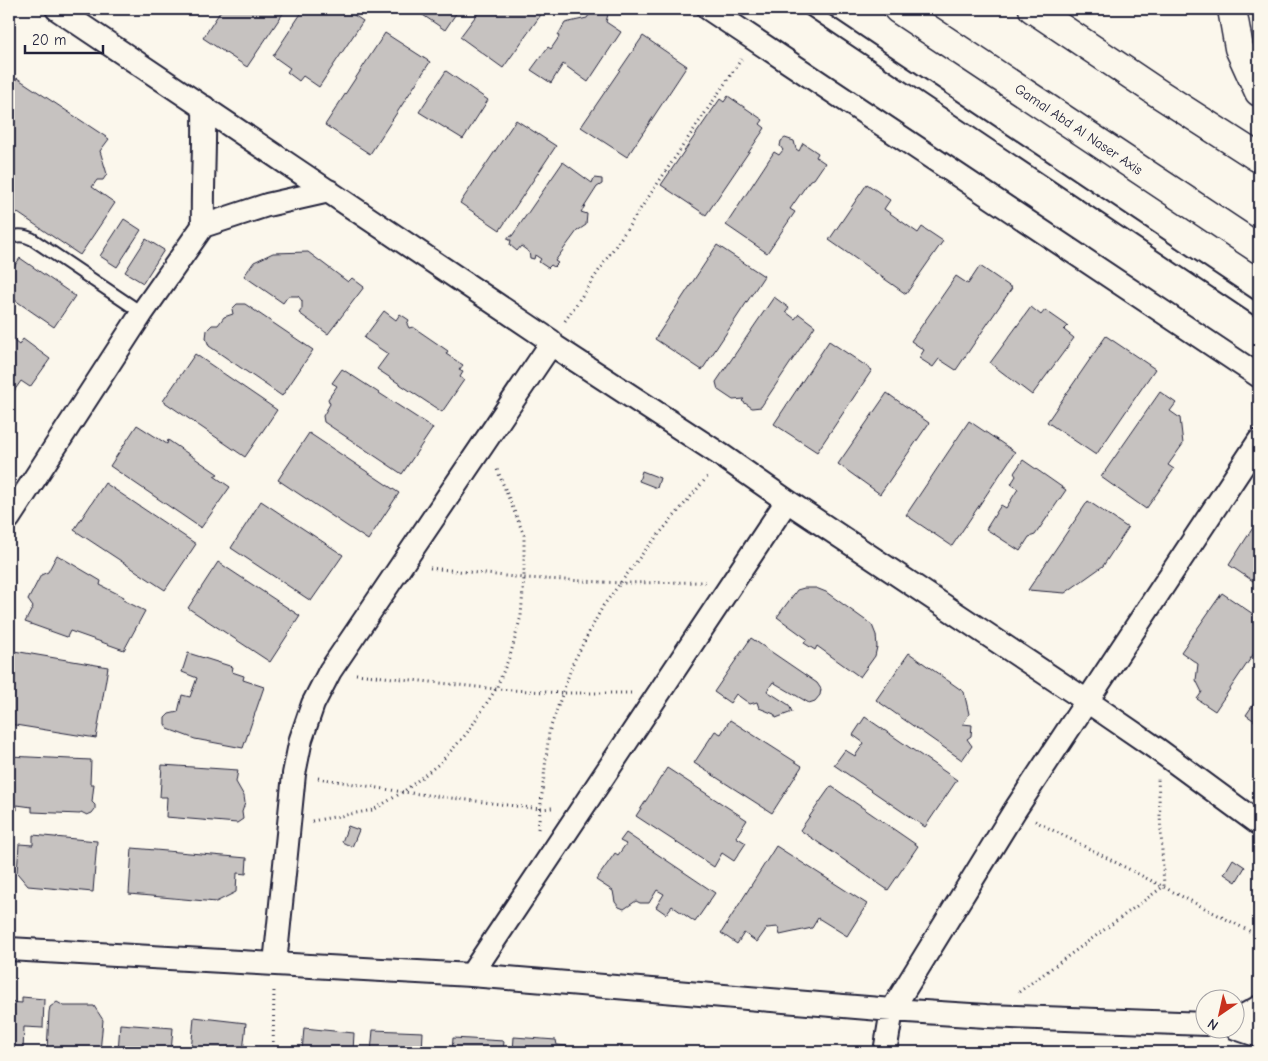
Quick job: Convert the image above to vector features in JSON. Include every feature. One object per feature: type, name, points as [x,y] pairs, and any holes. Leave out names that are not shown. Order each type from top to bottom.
[{"type":"main road","name":"Gamal Abd Al Naser Axis","points":[[898,9],[1259,249]]},
{"type":"main road","points":[[1033,9],[1259,158]]},
{"type":"main road","points":[[1232,9],[1239,48],[1259,92]]},
{"type":"street","points":[[57,9],[1087,701],[1157,749],[1259,824]]},
{"type":"street","points":[[709,9],[1259,376]]},
{"type":"street","points":[[9,518],[142,313],[203,226],[204,107]]},
{"type":"street","points":[[203,226],[267,205],[329,191]]},
{"type":"street","points":[[275,964],[294,774],[301,738],[313,704],[330,671],[551,342]]},
{"type":"street","points":[[885,1052],[892,1010],[1015,810],[1259,441]]},
{"type":"street","points":[[471,975],[787,501]]},
{"type":"street","points":[[9,949],[471,975],[986,1016],[1196,1024]]},
{"type":"street","points":[[1246,1014],[1259,1007]]},
{"type":"street","points":[[1246,1031],[1259,1036]]},
{"type":"lane","points":[[808,9],[1259,311]]},
{"type":"lane","points":[[9,239],[23,235],[32,239],[142,313]]},
{"type":"path","points":[[551,342],[754,39]]},
{"type":"path","points":[[289,824],[373,810],[403,792],[440,763],[467,733],[496,688],[511,653],[521,616],[524,578],[524,534],[485,441]]},
{"type":"path","points":[[536,838],[549,732],[573,663],[603,606],[643,554],[724,457]]},
{"type":"path","points":[[401,565],[524,578],[622,583],[734,581]]},
{"type":"path","points":[[330,671],[562,693],[659,693]]},
{"type":"path","points":[[1157,749],[1164,886]]},
{"type":"path","points":[[294,774],[403,792],[540,809],[583,807]]},
{"type":"path","points":[[1015,810],[1259,936]]},
{"type":"path","points":[[1019,992],[1164,886]]},
{"type":"path","points":[[273,1052],[275,964]]},
{"type":"building","points":[[179,9],[199,9],[195,14],[180,14]]},
{"type":"building","points":[[222,9],[286,9],[247,67],[203,38]]},
{"type":"building","points":[[304,9],[345,9],[363,21],[319,87],[303,76],[299,81],[287,72],[290,68],[273,56]]},
{"type":"building","points":[[414,9],[459,9],[445,30]]},
{"type":"building","points":[[481,9],[545,9],[503,68],[460,37]]},
{"type":"building","points":[[593,9],[600,9],[608,14],[606,22],[621,32],[588,82],[563,64],[551,83],[531,70],[548,47],[551,49],[565,23],[587,18]]},
{"type":"building","points":[[385,33],[430,62],[370,154],[325,125]]},
{"type":"building","points":[[643,36],[687,66],[627,157],[581,127]]},
{"type":"building","points":[[446,71],[488,100],[463,139],[419,112]]},
{"type":"building","points":[[17,78],[109,139],[100,151],[107,174],[103,180],[97,180],[92,187],[115,203],[80,255],[9,207],[9,91]]},
{"type":"building","points":[[728,96],[763,120],[760,124],[765,128],[706,215],[661,185],[720,99],[724,102]]},
{"type":"building","points":[[516,120],[556,146],[500,230],[460,203]]},
{"type":"building","points":[[785,138],[794,141],[796,149],[799,151],[803,143],[818,153],[816,157],[825,163],[814,179],[810,180],[790,209],[795,212],[767,253],[726,225],[774,152],[779,155],[783,150],[780,146],[781,141]]},
{"type":"building","points":[[563,162],[592,183],[594,178],[602,179],[602,184],[597,187],[581,212],[587,214],[586,225],[577,231],[555,261],[558,263],[554,267],[551,265],[548,268],[539,262],[541,259],[535,255],[534,259],[530,258],[529,252],[521,246],[517,251],[510,245],[511,240],[508,240],[508,237],[512,236]]},
{"type":"building","points":[[867,184],[890,200],[884,209],[918,233],[922,227],[943,241],[906,294],[829,240]]},
{"type":"building","points":[[124,219],[141,230],[117,267],[100,256]]},
{"type":"building","points":[[146,239],[164,250],[143,283],[125,272]]},
{"type":"building","points":[[717,245],[764,276],[702,370],[655,339]]},
{"type":"building","points":[[308,252],[348,282],[352,278],[364,287],[328,334],[299,313],[302,309],[302,301],[298,296],[288,296],[283,303],[244,276],[254,262],[273,253]]},
{"type":"building","points":[[20,258],[75,296],[54,327],[9,296],[9,274]]},
{"type":"building","points":[[980,266],[1012,288],[956,370],[939,359],[933,367],[919,358],[924,350],[911,341],[956,276],[968,284]]},
{"type":"building","points":[[774,297],[789,308],[786,312],[795,319],[799,314],[815,326],[761,407],[752,408],[742,401],[744,399],[733,400],[718,390],[716,382]]},
{"type":"building","points":[[237,304],[245,304],[313,350],[282,396],[209,346],[206,338],[207,330],[212,325],[218,325],[224,317],[233,314],[232,309]]},
{"type":"building","points":[[1031,307],[1041,315],[1045,310],[1068,326],[1064,330],[1074,338],[1032,395],[990,363]]},
{"type":"building","points":[[384,311],[396,320],[400,314],[409,320],[407,324],[409,328],[413,327],[448,351],[446,354],[463,365],[459,370],[463,372],[460,377],[464,380],[442,412],[377,369],[388,354],[364,338]]},
{"type":"building","points":[[1106,336],[1155,369],[1096,455],[1047,422]]},
{"type":"building","points":[[9,337],[19,345],[23,339],[50,359],[30,387],[21,381],[9,398]]},
{"type":"building","points":[[829,341],[872,370],[817,452],[774,424]]},
{"type":"building","points":[[195,354],[277,410],[245,457],[163,401]]},
{"type":"building","points":[[342,369],[433,428],[402,474],[324,422],[323,416],[330,404],[328,399],[337,386],[332,383]]},
{"type":"building","points":[[1160,392],[1176,403],[1170,411],[1180,418],[1183,444],[1168,465],[1174,469],[1146,509],[1101,477]]},
{"type":"building","points":[[887,393],[929,423],[880,494],[838,464]]},
{"type":"building","points":[[969,421],[1015,452],[952,546],[906,515]]},
{"type":"building","points":[[137,425],[167,444],[168,440],[218,474],[214,476],[230,487],[201,528],[110,466]]},
{"type":"building","points":[[309,433],[399,493],[368,540],[278,480]]},
{"type":"building","points":[[1023,460],[1066,490],[1035,535],[1029,537],[1020,551],[986,529],[1001,505],[1006,508],[1018,489],[1011,484],[1016,476],[1014,473]]},
{"type":"building","points":[[642,471],[660,478],[657,488],[639,481]]},
{"type":"building","points":[[105,483],[196,544],[165,590],[74,530]]},
{"type":"building","points":[[261,501],[343,555],[311,601],[231,548]]},
{"type":"building","points":[[1088,501],[1128,528],[1103,566],[1065,593],[1028,590]]},
{"type":"building","points":[[1259,521],[1259,585],[1229,565]]},
{"type":"building","points":[[57,555],[101,581],[100,585],[124,597],[123,600],[145,611],[124,650],[70,631],[67,637],[25,622],[33,607],[28,600],[41,575],[48,572]]},
{"type":"building","points":[[218,562],[300,616],[270,662],[188,608]]},
{"type":"building","points":[[816,588],[826,592],[872,625],[876,635],[877,647],[875,656],[860,677],[817,646],[815,650],[804,643],[807,639],[777,617],[797,590]]},
{"type":"building","points":[[1222,593],[1259,618],[1259,646],[1215,711],[1197,699],[1202,692],[1196,680],[1198,664],[1181,652]]},
{"type":"building","points":[[751,638],[817,683],[821,689],[820,695],[815,701],[809,703],[773,682],[767,691],[789,705],[792,712],[776,718],[774,714],[759,708],[757,702],[750,704],[736,694],[730,703],[714,692]]},
{"type":"building","points":[[14,651],[108,667],[96,738],[9,724],[9,681]]},
{"type":"building","points":[[188,653],[233,667],[232,672],[244,676],[243,680],[264,687],[243,748],[195,739],[168,729],[165,724],[165,718],[169,714],[178,712],[182,695],[190,697],[197,678],[182,672]]},
{"type":"building","points":[[909,653],[964,692],[969,714],[963,724],[972,725],[971,736],[967,739],[972,746],[962,760],[876,700]]},
{"type":"building","points":[[1259,696],[1259,724],[1246,715]]},
{"type":"building","points":[[865,717],[957,780],[925,827],[834,765],[845,750],[855,756],[864,743],[853,735]]},
{"type":"building","points":[[730,720],[802,766],[772,813],[694,763],[715,731],[721,734]]},
{"type":"building","points":[[9,756],[91,760],[90,784],[94,784],[92,802],[95,805],[95,809],[87,815],[81,812],[80,814],[32,812],[32,807],[17,805],[17,810],[14,810],[14,801],[9,802]]},
{"type":"building","points":[[162,765],[238,770],[236,782],[244,796],[245,803],[242,812],[243,819],[237,823],[166,817],[167,797],[160,797]]},
{"type":"building","points":[[667,768],[747,820],[736,837],[746,843],[734,861],[722,853],[714,867],[636,816]]},
{"type":"building","points":[[831,786],[918,846],[888,890],[800,830]]},
{"type":"building","points":[[348,826],[359,830],[352,847],[342,842]]},
{"type":"building","points":[[626,833],[715,893],[695,922],[672,906],[666,914],[656,907],[664,894],[657,890],[649,903],[636,901],[624,909],[619,907],[615,902],[613,891],[596,880],[615,853],[618,855],[626,844],[620,841]]},
{"type":"building","points":[[33,835],[97,841],[93,892],[28,886],[17,873],[19,844],[33,845]]},
{"type":"building","points":[[776,846],[867,904],[847,936],[818,918],[812,928],[780,935],[778,927],[767,928],[757,942],[744,933],[737,944],[721,933]]},
{"type":"building","points":[[132,848],[247,858],[246,874],[237,873],[236,892],[216,902],[129,894]]},
{"type":"building","points":[[1233,859],[1245,867],[1236,882],[1224,874]]},
{"type":"building","points":[[22,997],[44,999],[43,1028],[24,1027],[23,1052],[9,1052],[9,1002],[22,1003]]},
{"type":"building","points":[[57,1002],[64,1006],[94,1006],[103,1020],[100,1052],[47,1052],[50,1007]]},
{"type":"building","points":[[194,1017],[246,1023],[243,1052],[191,1052]]},
{"type":"building","points":[[120,1024],[173,1028],[171,1052],[118,1052]]},
{"type":"building","points":[[304,1028],[354,1033],[353,1052],[302,1052]]},
{"type":"building","points":[[373,1030],[423,1032],[422,1052],[371,1052]]},
{"type":"building","points":[[514,1037],[556,1040],[557,1045],[567,1046],[567,1052],[513,1052]]},
{"type":"building","points":[[453,1038],[504,1041],[503,1052],[452,1052]]},
{"type":"building","points":[[617,1048],[641,1049],[641,1052],[617,1052]]}]
